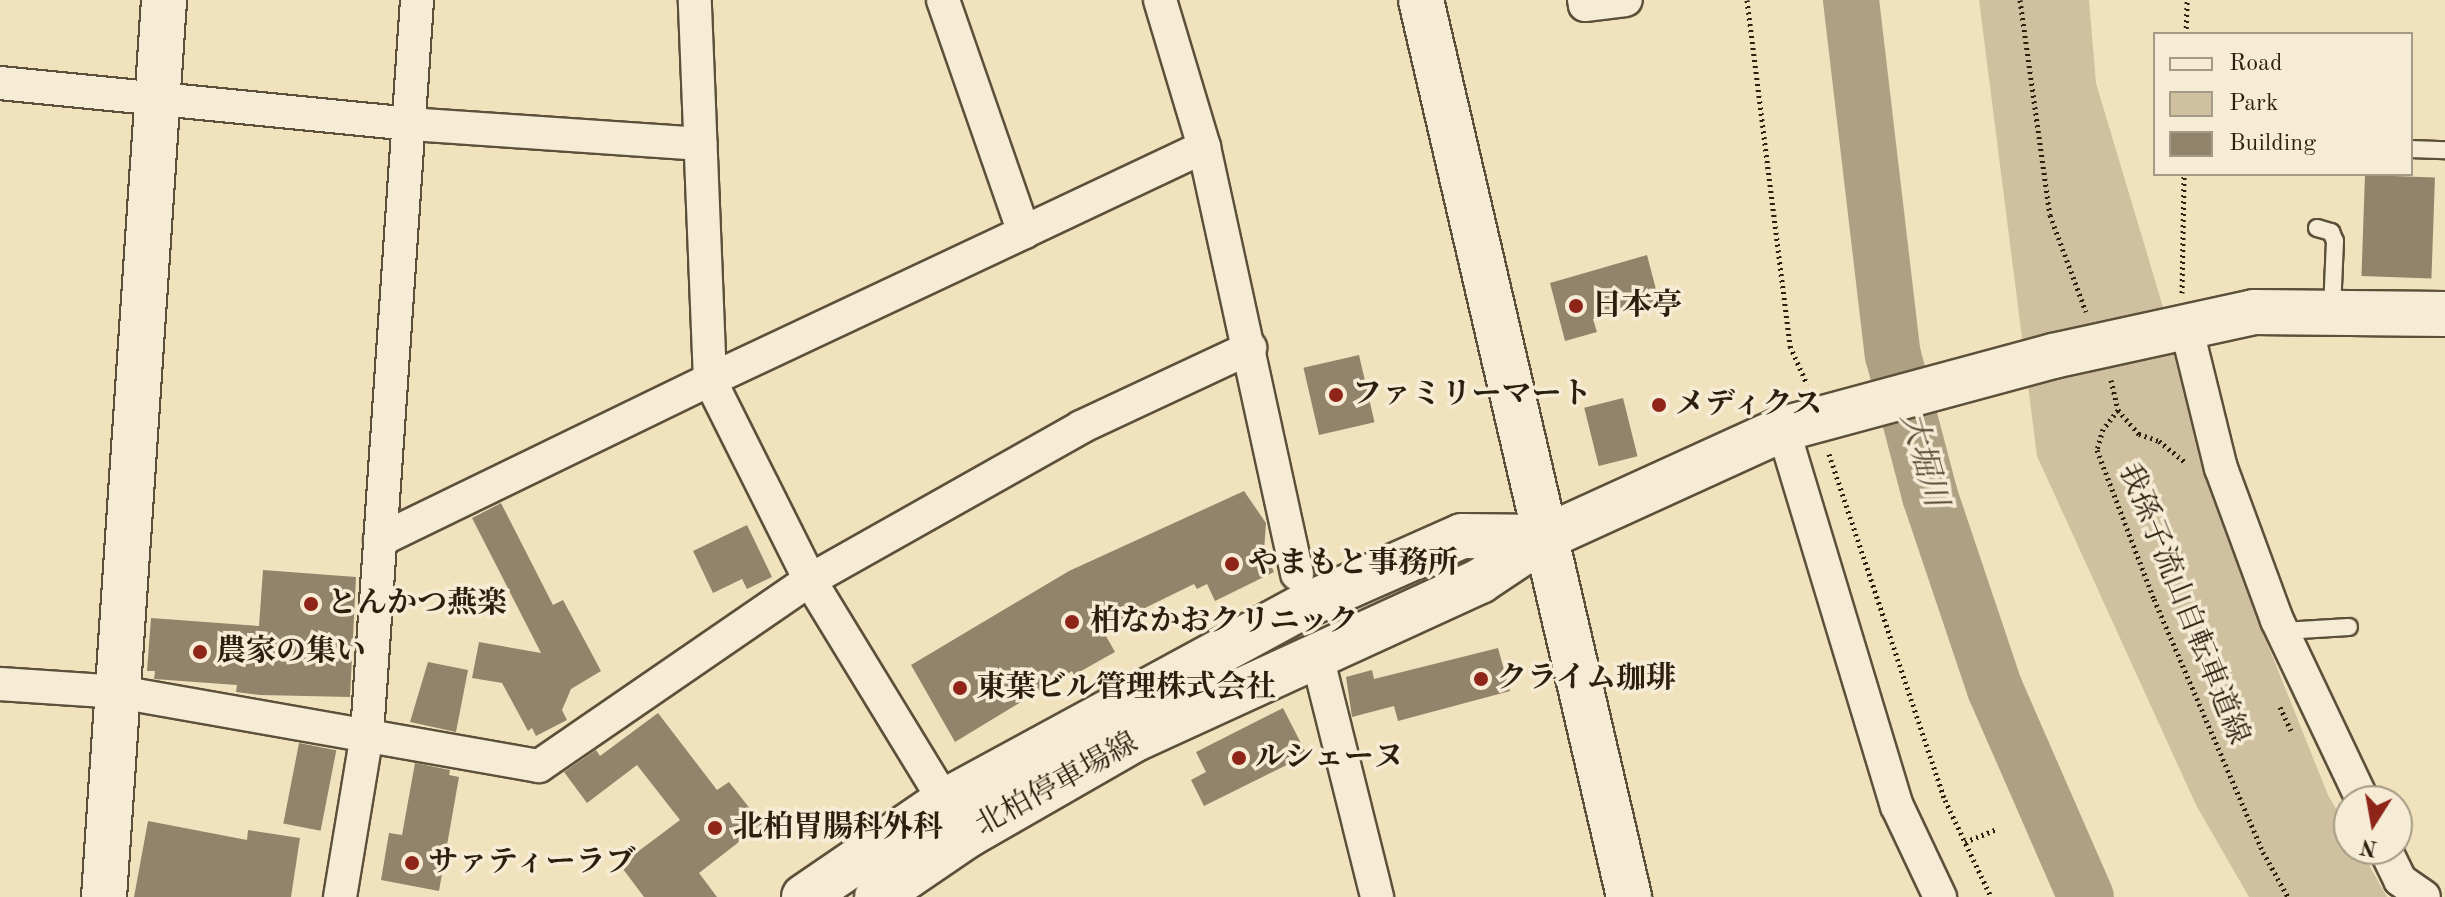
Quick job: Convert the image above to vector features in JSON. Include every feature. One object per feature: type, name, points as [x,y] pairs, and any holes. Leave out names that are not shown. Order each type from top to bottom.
[{"type":"street","points":[[104,897],[164,0]]},
{"type":"street","points":[[340,897],[367,734],[417,0]]},
{"type":"street","points":[[695,0],[710,380],[810,580],[955,818]]},
{"type":"street","points":[[943,0],[1024,232]]},
{"type":"street","points":[[1160,0],[1204,147],[1297,574]]},
{"type":"street","points":[[1421,0],[1629,897]]},
{"type":"street","points":[[1584,0],[1585,5],[1626,0]]},
{"type":"street","points":[[0,83],[409,124],[700,144]]},
{"type":"street","points":[[380,540],[1204,147]]},
{"type":"street","name":"北柏停車場線","points":[[804,897],[955,818],[1480,581],[1546,537],[1799,423],[2053,356],[2278,309],[2445,314]]},
{"type":"street","points":[[2186,326],[2221,468],[2283,631],[2355,785]]},
{"type":"street","points":[[0,684],[119,692],[539,766],[810,580],[1081,427],[1250,348]]},
{"type":"street","points":[[1799,423],[1897,806],[1940,897]]},
{"type":"street","points":[[1321,672],[1377,897]]},
{"type":"street","name":"北柏停車場線","points":[[877,897],[955,818]]},
{"type":"street","points":[[2393,865],[2400,880],[2424,897]]},
{"type":"lane","points":[[2413,149],[2445,150]]},
{"type":"lane","points":[[2317,228],[2331,232],[2335,241],[2332,310]]},
{"type":"lane","points":[[2283,631],[2349,627]]},
{"type":"path","points":[[1747,0],[1790,346],[1805,371],[1799,423],[1945,800],[1991,897]]},
{"type":"path","name":"我孫子流山自転車道線","points":[[2020,0],[2050,215],[2098,346],[2111,371],[2118,410],[2103,429],[2097,450],[2166,627],[2288,897]]},
{"type":"path","points":[[2186,32],[2187,0]]},
{"type":"path","points":[[2184,176],[2186,326]]},
{"type":"path","points":[[1965,842],[1997,829]]},
{"type":"green space","points":[[1979,0],[2089,0],[2096,83],[2253,608],[2333,804],[2333,865],[2369,865],[2387,897],[2249,897],[2196,805],[2037,456]]},
{"type":"building","points":[[2365,176],[2435,177],[2431,278],[2361,276]]},
{"type":"building","points":[[1647,255],[1659,301],[1593,319],[1597,332],[1565,341],[1550,283]]},
{"type":"building","points":[[1359,355],[1375,422],[1319,435],[1303,368]]},
{"type":"building","points":[[1623,398],[1638,456],[1599,466],[1584,408]]},
{"type":"building","points":[[1244,491],[1266,523],[1264,551],[1274,572],[1215,601],[1207,584],[1197,589],[1194,584],[1102,629],[1115,652],[1074,675],[1072,671],[955,742],[911,665],[1069,571]]},
{"type":"building","points":[[501,503],[553,605],[563,600],[601,671],[571,689],[562,710],[567,720],[536,736],[532,728],[528,731],[502,683],[472,678],[479,642],[541,653],[472,518]]},
{"type":"building","points":[[747,525],[772,577],[747,589],[742,579],[713,593],[693,551]]},
{"type":"building","points":[[263,570],[356,577],[350,697],[260,695],[236,692],[237,685],[154,679],[155,671],[147,671],[151,618],[259,626]]},
{"type":"building","points":[[1498,648],[1510,691],[1398,721],[1394,706],[1352,717],[1346,677],[1372,670],[1374,679]]},
{"type":"building","points":[[428,662],[468,670],[456,732],[410,722]]},
{"type":"building","points":[[1283,708],[1307,755],[1204,806],[1191,780],[1206,772],[1196,752]]},
{"type":"building","points":[[658,713],[717,790],[729,782],[762,824],[699,873],[717,897],[644,897],[620,865],[680,820],[637,765],[587,803],[564,772],[596,750],[600,756]]},
{"type":"building","points":[[299,743],[336,750],[321,831],[283,823]]},
{"type":"building","points":[[415,763],[450,770],[449,775],[459,777],[439,891],[381,880],[389,833],[402,835]]},
{"type":"building","points":[[148,821],[247,840],[248,830],[300,838],[291,897],[134,897]]},
{"type":"waterway","name":"大堀川","points":[[1851,0],[1893,355],[1930,496],[1995,689],[2086,897]]},
{"type":"place","name":"日本亭","points":[[1576,306]]},
{"type":"place","name":"ファミリーマート","points":[[1336,395]]},
{"type":"place","name":"メディクス","points":[[1659,405]]},
{"type":"place","name":"やまもと事務所","points":[[1232,564]]},
{"type":"place","name":"とんかつ燕楽","points":[[311,604]]},
{"type":"place","name":"柏なかおクリニック","points":[[1072,622]]},
{"type":"place","name":"農家の集い","points":[[200,652]]},
{"type":"place","name":"クライム珈琲","points":[[1481,679]]},
{"type":"place","name":"東葉ビル管理株式会社","points":[[960,688]]},
{"type":"place","name":"ルシェーヌ","points":[[1239,758]]},
{"type":"place","name":"北柏胃腸科外科","points":[[715,828]]},
{"type":"place","name":"サァティーラブ","points":[[412,863]]}]
